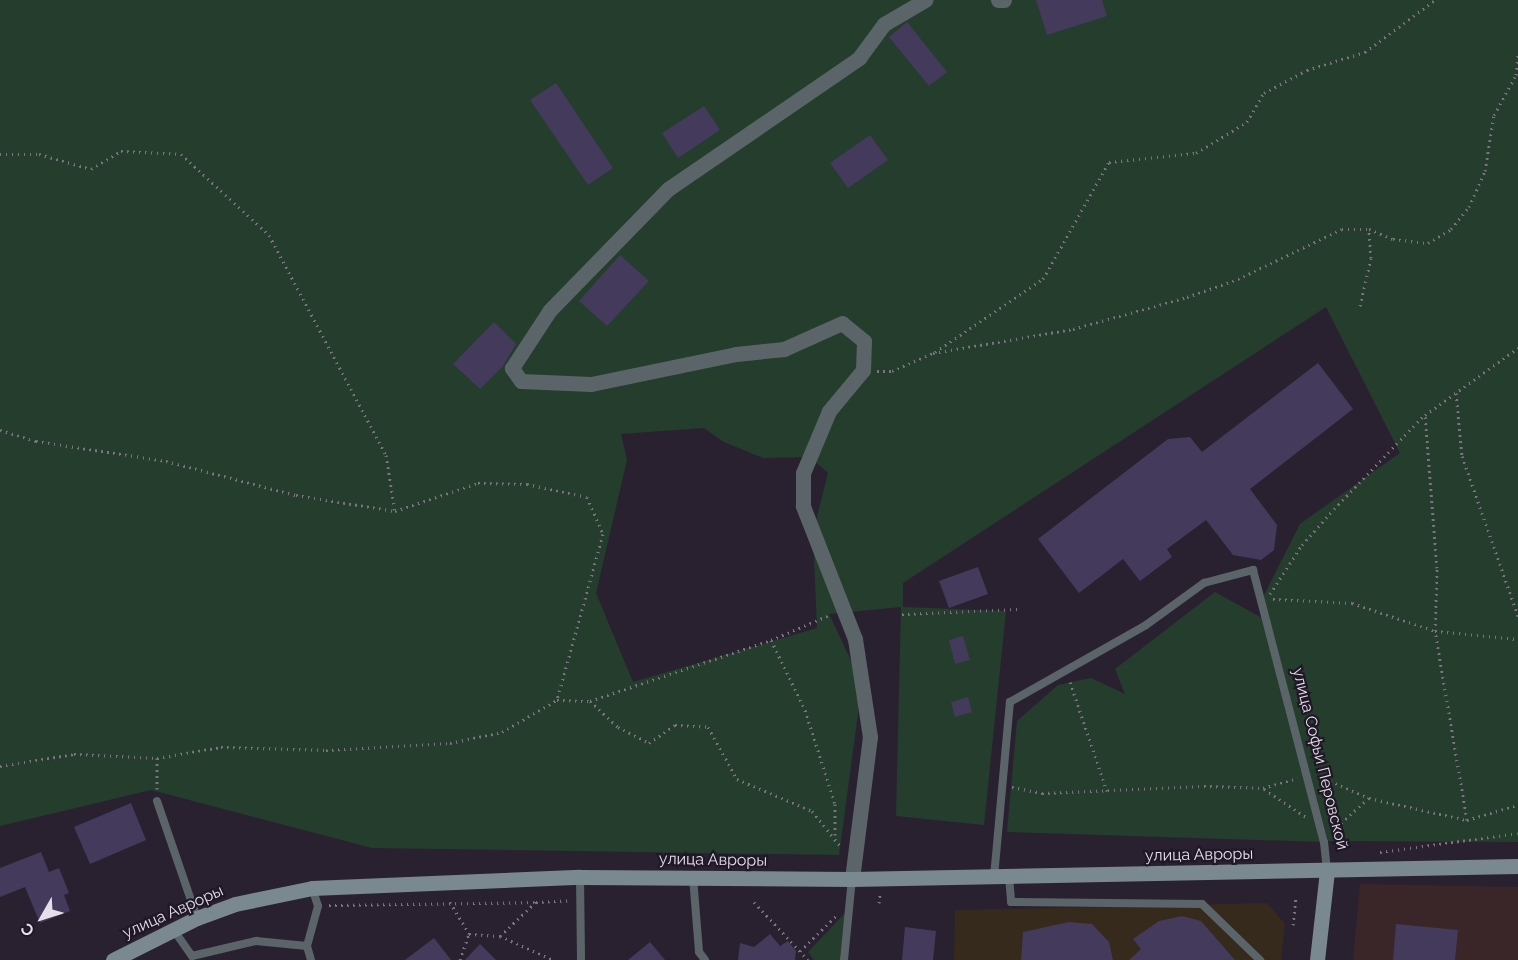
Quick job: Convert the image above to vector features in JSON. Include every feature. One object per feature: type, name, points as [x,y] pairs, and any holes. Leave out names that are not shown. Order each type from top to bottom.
[{"type":"street","points":[[852,879],[870,737],[855,639],[802,506],[803,473],[830,411],[863,370],[864,341],[842,323],[784,349],[736,354],[591,384],[521,381],[512,368],[550,310],[668,189],[859,58],[884,24],[925,0]]},
{"type":"street","points":[[998,0],[1004,0]]},
{"type":"street","name":"улица Авроры","points":[[114,960],[173,929],[235,904],[312,888],[580,877],[852,879],[1518,866]]},
{"type":"street","name":"улица Софьи Перовской","points":[[1317,960],[1327,871]]},
{"type":"lane","name":"улица Софьи Перовской","points":[[1066,672],[1146,625],[1204,584],[1253,570],[1321,827],[1327,871]]},
{"type":"lane","points":[[1066,672],[1010,702],[1002,784],[1002,877],[1011,902],[1202,904],[1260,960]]},
{"type":"lane","points":[[157,801],[197,918]]},
{"type":"lane","points":[[580,877],[578,899],[581,960]]},
{"type":"lane","points":[[693,877],[699,952],[705,960]]},
{"type":"lane","points":[[844,960],[852,879]]},
{"type":"lane","points":[[311,960],[307,946],[318,906],[312,888]]},
{"type":"lane","points":[[173,929],[192,956],[256,941],[307,946]]},
{"type":"path","points":[[863,370],[892,371],[933,353],[1043,279],[1109,162],[1196,153],[1247,122],[1264,93],[1307,70],[1365,52],[1435,0]]},
{"type":"path","points":[[933,353],[1073,329],[1150,308],[1238,279],[1342,229],[1369,229],[1393,239],[1428,243],[1451,229],[1469,207],[1485,171],[1494,115],[1516,75],[1518,53]]},
{"type":"path","points":[[0,154],[39,154],[91,169],[121,151],[181,154],[269,235],[386,455],[395,511]]},
{"type":"path","points":[[1360,306],[1371,258],[1369,229]]},
{"type":"path","points":[[1267,598],[1309,538],[1425,415],[1517,348],[1518,354]]},
{"type":"path","points":[[1456,393],[1462,456],[1518,616]]},
{"type":"path","points":[[1425,415],[1437,568],[1435,631],[1467,820]]},
{"type":"path","points":[[0,430],[36,441],[166,460],[296,495],[395,511],[478,483],[527,484],[588,497],[603,534],[557,700]]},
{"type":"path","points":[[1267,598],[1270,609]]},
{"type":"path","points":[[1267,598],[1352,603],[1435,631],[1518,639]]},
{"type":"path","points":[[0,766],[74,754],[156,758],[221,747],[326,750],[450,743],[502,732],[557,700],[590,701],[771,640],[843,608]]},
{"type":"path","points":[[902,614],[1018,609]]},
{"type":"path","points":[[590,701],[618,727],[649,743],[675,725],[708,727],[736,779],[812,811],[835,836],[835,804],[808,721],[771,640]]},
{"type":"path","points":[[1066,672],[1107,791]]},
{"type":"path","points":[[156,758],[157,801]]},
{"type":"path","points":[[1315,775],[1318,786]]},
{"type":"path","points":[[1002,784],[1042,793],[1204,786],[1263,788],[1330,832]]},
{"type":"path","points":[[1330,832],[1369,798],[1467,820],[1518,805]]},
{"type":"path","points":[[1327,820],[1330,832]]},
{"type":"path","points":[[1371,853],[1518,833]]},
{"type":"path","points":[[1293,925],[1296,896]]},
{"type":"path","points":[[318,906],[536,902],[578,899]]},
{"type":"path","points":[[450,902],[469,934],[460,960]]},
{"type":"path","points":[[500,936],[536,902]]},
{"type":"path","points":[[753,902],[808,960]]},
{"type":"path","points":[[800,951],[850,903]]},
{"type":"path","points":[[469,934],[500,936],[554,960]]},
{"type":"shaded area","points":[[1360,884],[1518,887],[1518,960],[1353,960]]},
{"type":"shaded area","points":[[1267,903],[1285,924],[1281,960],[954,960],[955,910]]},
{"type":"green space","points":[[0,0],[1518,0],[1518,842],[1328,841],[1263,597],[1300,524],[1400,453],[1326,307],[903,583],[903,607],[1006,611],[984,825],[896,816],[901,607],[829,614],[862,684],[839,855],[372,848],[151,790],[0,826]],"holes":[[[704,428],[724,442],[763,458],[810,457],[828,473],[813,533],[817,628],[633,682],[596,593],[627,460],[621,434]]]},
{"type":"green space","points":[[1215,592],[1262,618],[1322,842],[1007,832],[1017,721],[1058,685],[1091,678],[1125,694],[1115,669]]},
{"type":"green space","points":[[845,913],[840,960],[814,960],[808,952]]},
{"type":"building","points":[[1036,0],[1102,0],[1107,16],[1047,35]]},
{"type":"building","points":[[907,22],[947,72],[929,86],[889,37]]},
{"type":"building","points":[[556,83],[613,168],[588,185],[530,100]]},
{"type":"building","points":[[704,106],[720,130],[678,158],[662,133]]},
{"type":"building","points":[[870,135],[888,160],[848,188],[830,163]]},
{"type":"building","points":[[620,255],[649,281],[607,326],[579,301]]},
{"type":"building","points":[[494,322],[516,344],[503,366],[480,389],[453,364]]},
{"type":"building","points":[[1318,363],[1353,409],[1250,489],[1277,525],[1274,550],[1261,560],[1233,555],[1206,520],[1167,549],[1172,557],[1140,581],[1123,559],[1079,593],[1038,539],[1168,439],[1190,437],[1202,452]]},
{"type":"building","points":[[978,567],[988,594],[949,608],[939,581]]},
{"type":"building","points":[[963,636],[970,660],[955,664],[949,640]]},
{"type":"building","points":[[968,697],[972,712],[955,717],[951,702]]},
{"type":"building","points":[[131,803],[146,840],[90,864],[74,827]]},
{"type":"building","points":[[41,852],[49,872],[59,868],[69,893],[64,895],[70,911],[40,923],[25,887],[0,897],[0,868]]},
{"type":"building","points":[[1182,916],[1201,921],[1235,960],[1129,960],[1141,949],[1133,939],[1159,921]]},
{"type":"building","points":[[1069,922],[1092,924],[1109,942],[1113,960],[1021,960],[1023,932]]},
{"type":"building","points":[[1396,924],[1458,930],[1455,960],[1393,960]]},
{"type":"building","points":[[905,927],[936,931],[933,960],[902,960]]},
{"type":"building","points":[[770,934],[780,946],[788,941],[796,951],[795,960],[738,960],[740,943],[754,947]]},
{"type":"building","points":[[434,938],[451,960],[405,960]]},
{"type":"building","points":[[650,942],[665,960],[628,960]]},
{"type":"building","points":[[480,944],[496,960],[465,960]]}]
